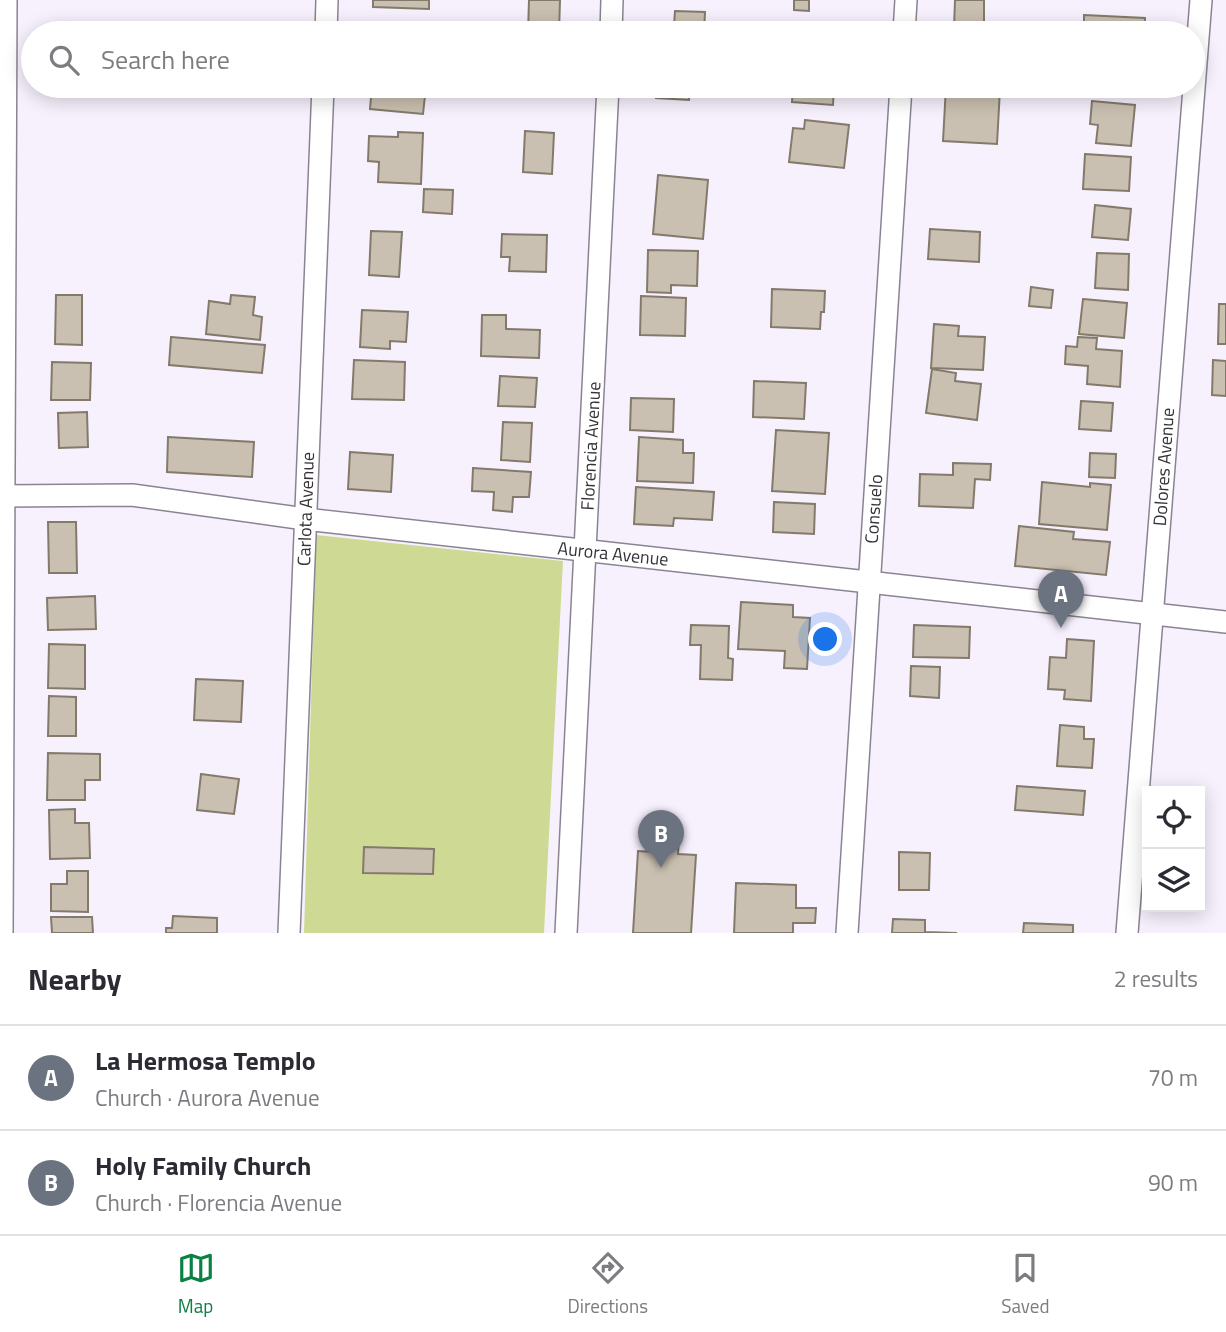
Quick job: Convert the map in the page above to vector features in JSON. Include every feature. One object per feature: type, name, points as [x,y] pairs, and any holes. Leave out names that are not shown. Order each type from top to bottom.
[{"type":"street","points":[[2,933],[6,0]]},
{"type":"street","points":[[326,21],[327,0]]},
{"type":"street","points":[[611,21],[612,0]]},
{"type":"street","points":[[905,21],[906,0]]},
{"type":"street","name":"Dolores Avenue","points":[[1198,21],[1200,0]]},
{"type":"street","name":"Carlota Avenue","points":[[289,933],[323,98]]},
{"type":"street","name":"Florencia Avenue","points":[[566,933],[607,98]]},
{"type":"street","name":"Consuelo","points":[[847,933],[900,98]]},
{"type":"street","name":"Dolores Avenue","points":[[1127,933],[1192,98]]},
{"type":"street","name":"Aurora Avenue","points":[[2,496],[132,495],[305,519],[1226,622]]},
{"type":"green space","points":[[316,535],[563,561],[544,933],[304,933]]},
{"type":"building","points":[[373,0],[429,0],[429,9],[373,7]]},
{"type":"building","points":[[529,0],[560,0],[559,21],[528,21]]},
{"type":"building","points":[[794,0],[809,0],[809,11],[794,10]]},
{"type":"building","points":[[955,0],[984,0],[984,21],[954,21]]},
{"type":"building","points":[[675,11],[705,12],[705,21],[674,21]]},
{"type":"building","points":[[1084,15],[1145,18],[1145,21],[1084,21]]},
{"type":"building","points":[[371,98],[425,98],[423,114],[370,109]]},
{"type":"building","points":[[656,98],[689,98],[689,100]]},
{"type":"building","points":[[792,98],[833,98],[833,105],[792,102]]},
{"type":"building","points":[[945,98],[1000,98],[997,144],[943,141]]},
{"type":"building","points":[[1092,101],[1135,105],[1131,146],[1096,143],[1098,125],[1090,124]]},
{"type":"building","points":[[805,120],[849,125],[844,168],[789,162],[793,128],[804,129]]},
{"type":"building","points":[[525,131],[554,133],[552,174],[523,172]]},
{"type":"building","points":[[398,132],[423,133],[421,184],[378,182],[379,162],[368,161],[369,136],[398,137]]},
{"type":"building","points":[[1085,154],[1131,157],[1129,191],[1083,189]]},
{"type":"building","points":[[658,175],[708,180],[703,239],[653,234]]},
{"type":"building","points":[[424,189],[453,190],[452,214],[423,212]]},
{"type":"building","points":[[1095,205],[1131,209],[1128,240],[1092,237]]},
{"type":"building","points":[[930,229],[980,232],[979,262],[928,259]]},
{"type":"building","points":[[371,231],[402,232],[399,277],[369,275]]},
{"type":"building","points":[[502,234],[547,235],[546,272],[509,271],[510,257],[501,257]]},
{"type":"building","points":[[648,250],[698,251],[697,286],[671,285],[671,293],[647,292]]},
{"type":"building","points":[[1097,253],[1129,254],[1128,290],[1095,288]]},
{"type":"building","points":[[1031,287],[1053,290],[1051,308],[1029,306]]},
{"type":"building","points":[[772,289],[825,291],[820,329],[771,327]]},
{"type":"building","points":[[56,295],[82,295],[82,345],[55,344]]},
{"type":"building","points":[[231,295],[255,297],[253,315],[262,317],[260,340],[206,334],[209,301],[230,304]]},
{"type":"building","points":[[641,296],[686,298],[685,336],[640,335]]},
{"type":"building","points":[[1083,299],[1127,303],[1124,338],[1079,334]]},
{"type":"building","points":[[1219,304],[1226,304],[1226,344],[1218,344]]},
{"type":"building","points":[[362,310],[408,312],[406,342],[390,341],[390,349],[360,347]]},
{"type":"building","points":[[482,315],[506,315],[506,329],[540,330],[539,358],[481,356]]},
{"type":"building","points":[[934,324],[959,326],[958,336],[985,337],[983,370],[931,368]]},
{"type":"building","points":[[171,337],[265,345],[262,373],[169,365]]},
{"type":"building","points":[[1078,337],[1097,338],[1096,349],[1122,351],[1120,387],[1087,384],[1088,366],[1065,364],[1066,346],[1077,347]]},
{"type":"building","points":[[354,360],[405,362],[404,400],[352,399]]},
{"type":"building","points":[[1213,360],[1226,361],[1226,396],[1212,395]]},
{"type":"building","points":[[52,362],[91,363],[90,400],[51,400]]},
{"type":"building","points":[[932,369],[956,373],[955,381],[981,384],[977,420],[926,413]]},
{"type":"building","points":[[500,376],[537,378],[535,407],[498,406]]},
{"type":"building","points":[[754,381],[806,383],[804,419],[753,417]]},
{"type":"building","points":[[631,398],[674,399],[673,432],[630,430]]},
{"type":"building","points":[[1081,401],[1113,403],[1111,431],[1079,429]]},
{"type":"building","points":[[87,412],[88,447],[59,448],[58,413]]},
{"type":"building","points":[[503,422],[532,423],[530,462],[501,460]]},
{"type":"building","points":[[776,430],[829,433],[825,494],[772,491]]},
{"type":"building","points":[[168,437],[254,442],[252,477],[167,472]]},
{"type":"building","points":[[639,437],[683,440],[683,453],[694,453],[693,483],[637,481]]},
{"type":"building","points":[[350,452],[393,455],[391,492],[348,489]]},
{"type":"building","points":[[1090,453],[1116,454],[1115,478],[1089,477]]},
{"type":"building","points":[[953,463],[991,464],[990,480],[975,479],[973,508],[919,506],[920,474],[953,475]]},
{"type":"building","points":[[473,468],[531,472],[529,497],[513,497],[512,512],[493,510],[494,492],[472,491]]},
{"type":"building","points":[[1042,482],[1090,487],[1090,483],[1111,485],[1107,530],[1039,524]]},
{"type":"building","points":[[636,487],[714,492],[712,520],[674,518],[673,526],[634,524]]},
{"type":"building","points":[[774,502],[815,504],[814,534],[773,532]]},
{"type":"building","points":[[48,522],[76,522],[77,573],[49,573]]},
{"type":"building","points":[[1019,526],[1074,532],[1073,539],[1110,542],[1106,575],[1015,566]]},
{"type":"building","points":[[95,596],[96,629],[48,630],[47,598]]},
{"type":"building","points":[[741,602],[793,605],[793,617],[810,618],[807,669],[784,668],[785,651],[738,649]]},
{"type":"building","points":[[691,625],[729,626],[728,658],[733,659],[732,680],[700,679],[701,645],[690,645]]},
{"type":"building","points":[[914,625],[970,627],[969,658],[913,657]]},
{"type":"building","points":[[1067,639],[1094,641],[1091,701],[1064,699],[1065,690],[1048,689],[1050,657],[1066,658]]},
{"type":"building","points":[[49,644],[85,645],[85,689],[48,688]]},
{"type":"building","points":[[911,666],[940,667],[939,698],[910,696]]},
{"type":"building","points":[[196,679],[243,681],[241,722],[194,720]]},
{"type":"building","points":[[49,696],[76,697],[76,736],[48,736]]},
{"type":"building","points":[[1060,725],[1084,727],[1084,739],[1094,739],[1092,768],[1057,766]]},
{"type":"building","points":[[48,753],[100,754],[100,780],[85,780],[85,800],[47,800]]},
{"type":"building","points":[[201,774],[239,779],[234,814],[197,810]]},
{"type":"building","points":[[1017,786],[1085,791],[1083,815],[1015,810]]},
{"type":"building","points":[[75,809],[75,823],[89,823],[90,858],[50,859],[49,810]]},
{"type":"building","points":[[657,837],[679,838],[678,854],[696,855],[691,933],[633,933],[638,851],[657,852]]},
{"type":"building","points":[[364,847],[434,849],[433,874],[363,873]]},
{"type":"building","points":[[899,852],[930,853],[929,890],[899,890]]},
{"type":"building","points":[[67,871],[88,871],[88,912],[51,911],[51,884],[67,884]]},
{"type":"building","points":[[736,883],[796,885],[796,908],[816,908],[815,923],[793,923],[793,933],[734,933]]},
{"type":"building","points":[[173,916],[217,918],[217,933],[166,933],[166,928],[172,928]]},
{"type":"building","points":[[51,917],[92,917],[93,933],[52,933]]},
{"type":"building","points":[[893,919],[925,920],[925,932],[957,933],[892,933]]},
{"type":"building","points":[[1024,923],[1073,925],[1073,933],[1023,933]]},
{"type":"place","name":"La Hermosa Templo","points":[[1061,628]]},
{"type":"place","name":"Holy Family Church","points":[[661,868]]}]
